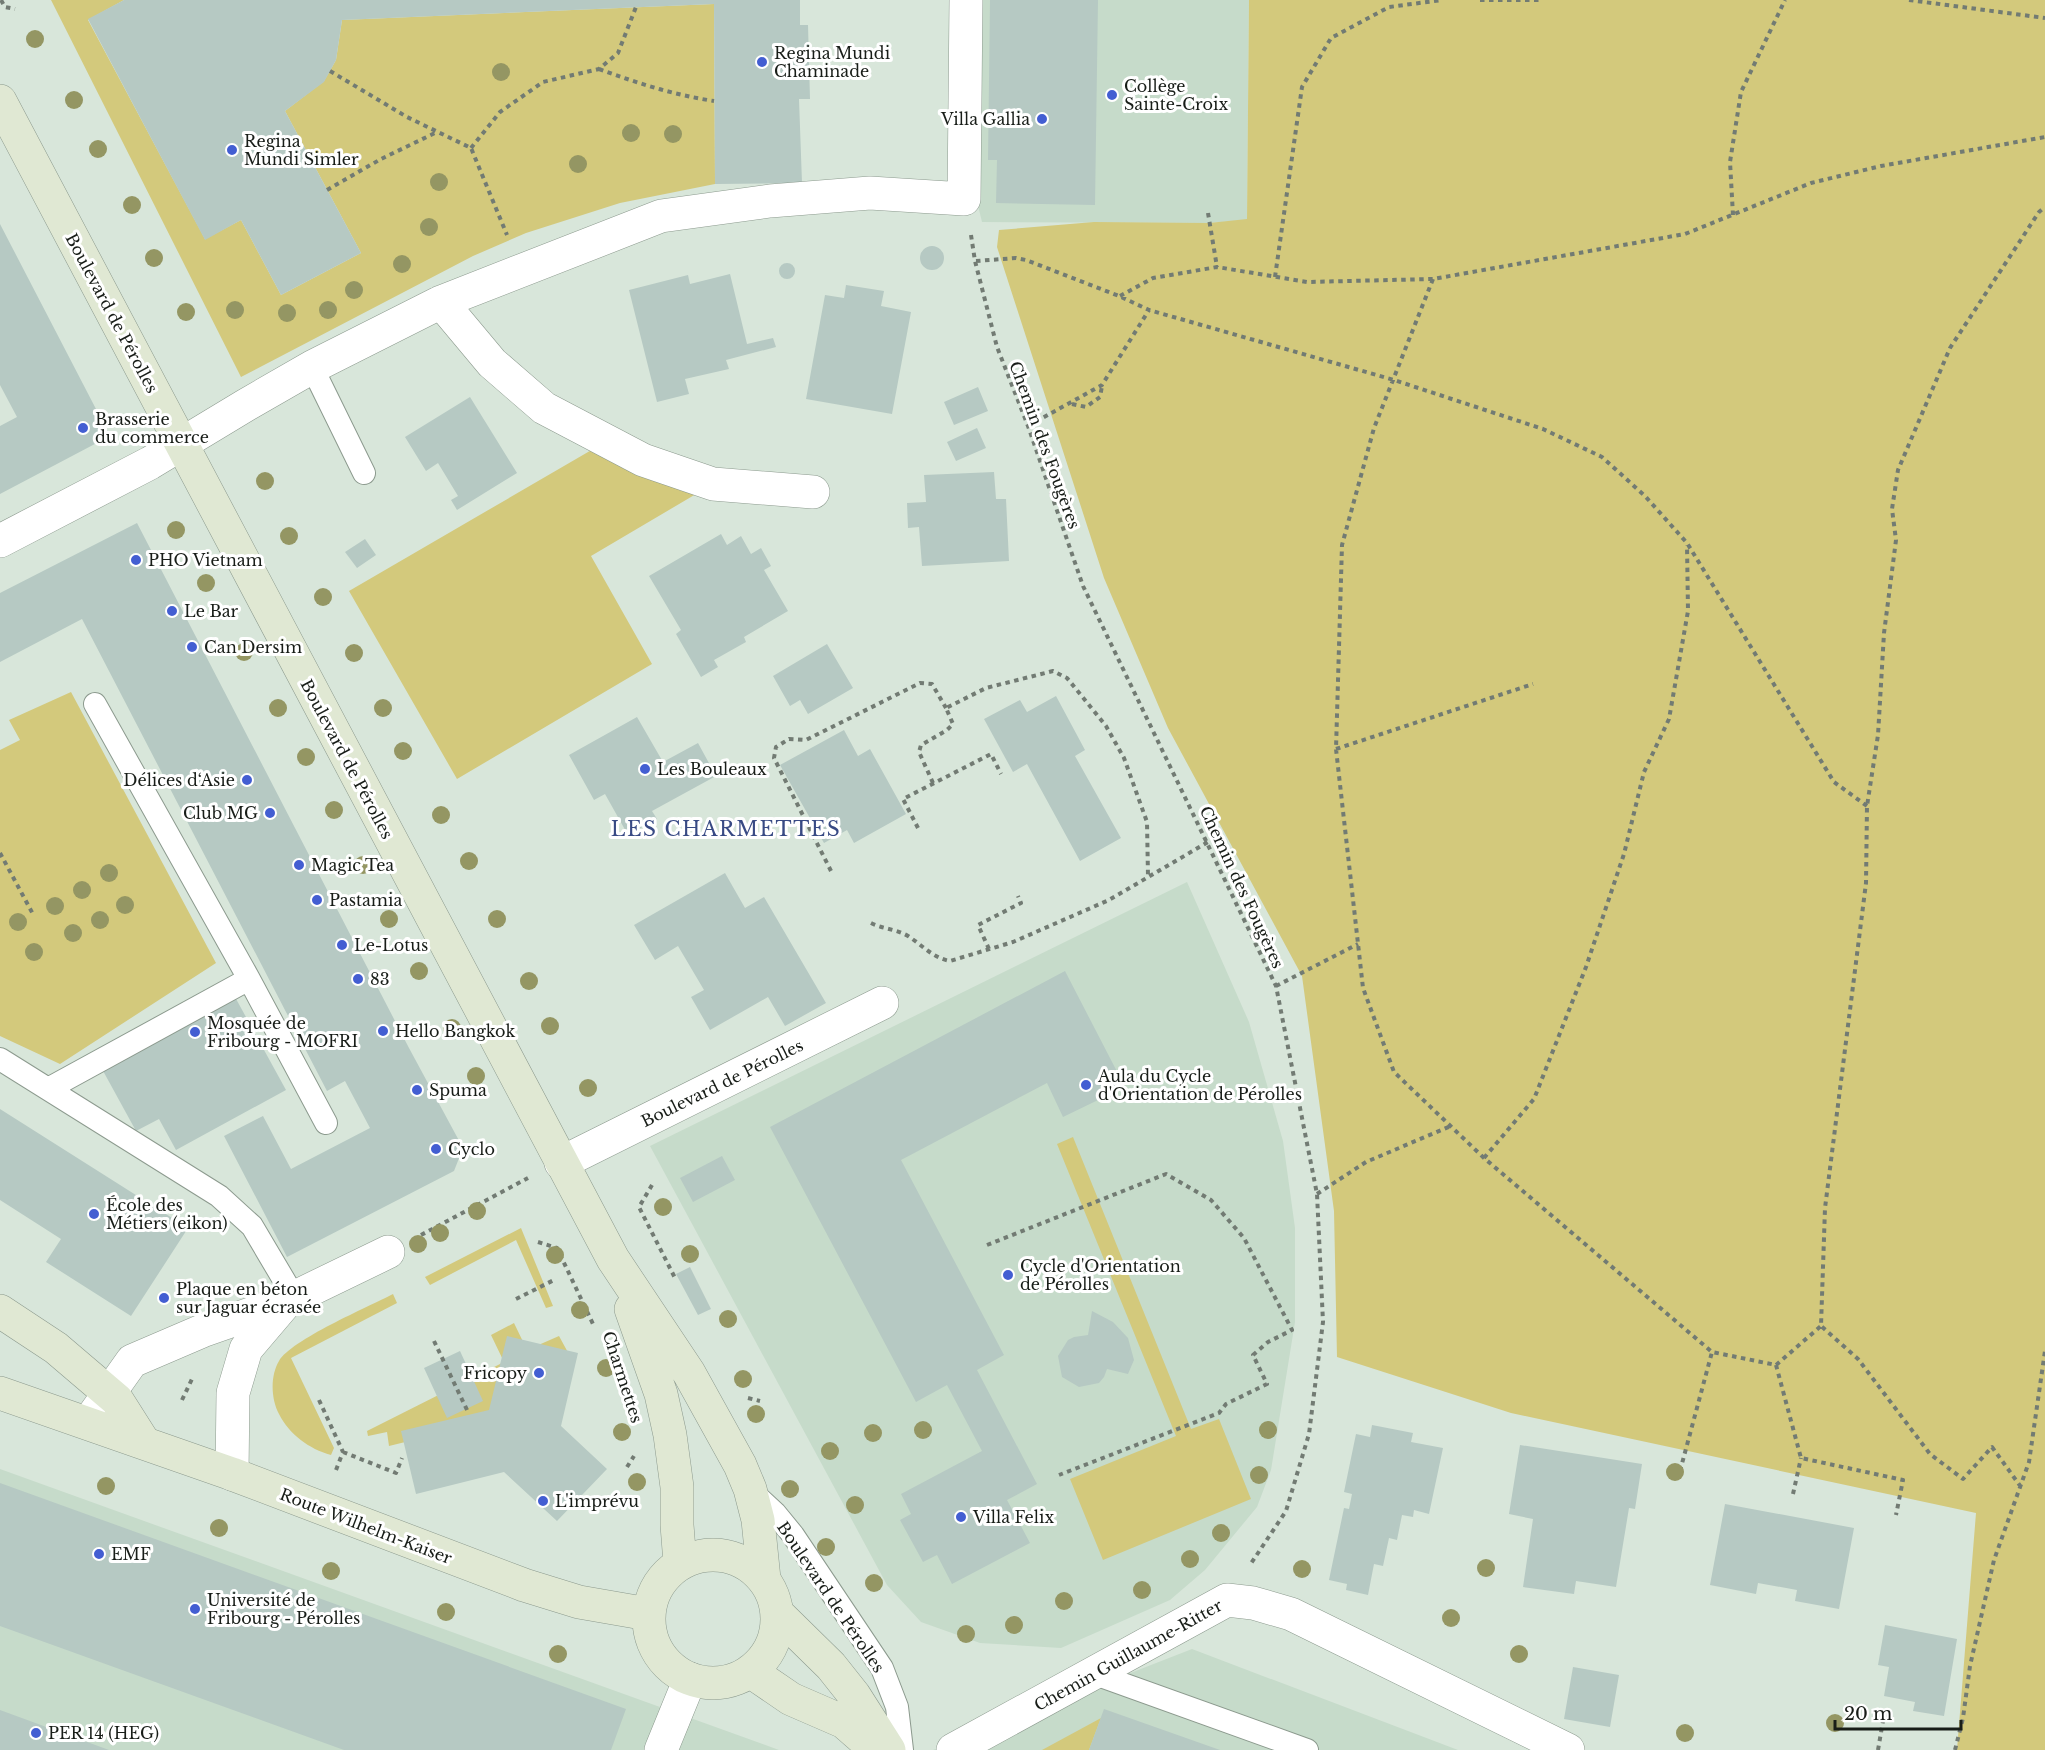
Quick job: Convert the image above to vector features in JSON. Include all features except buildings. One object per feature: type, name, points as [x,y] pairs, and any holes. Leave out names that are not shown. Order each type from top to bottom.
[{"type":"main road","name":"Boulevard de Pérolles","points":[[0,100],[613,1259],[689,1373],[740,1465],[750,1489],[758,1520],[764,1579]]},
{"type":"main road","name":"Boulevard de Pérolles","points":[[613,1259],[661,1394],[670,1435],[677,1487],[680,1563]]},
{"type":"main road","points":[[0,1311],[56,1348],[117,1400],[143,1441]]},
{"type":"main road","name":"Route Wilhelm-Kaiser","points":[[5,1390],[524,1586],[579,1602],[648,1614]]},
{"type":"main road","name":"Boulevard de Pérolles","points":[[723,1555],[753,1568],[764,1579],[774,1596],[778,1614],[774,1640],[759,1664],[736,1679],[721,1683],[690,1679],[671,1668],[663,1660],[652,1641],[648,1614],[659,1582],[680,1563],[700,1556],[723,1555]]},
{"type":"main road","points":[[778,1614],[831,1666],[890,1750]]},
{"type":"main road","points":[[750,1671],[791,1699],[844,1722],[876,1750]]},
{"type":"street","points":[[0,542],[150,463],[312,367],[441,302],[661,216],[770,201],[870,193],[964,199],[966,0]]},
{"type":"street","points":[[441,302],[492,363],[544,408],[643,460],[714,484],[813,492]]},
{"type":"street","name":"Boulevard de Pérolles","points":[[561,1163],[882,1004]]},
{"type":"street","points":[[88,1423],[132,1361],[202,1331],[291,1299],[388,1252]]},
{"type":"street","points":[[232,1474],[233,1394],[246,1349],[291,1299]]},
{"type":"street","name":"Chemin Guillaume-Ritter","points":[[954,1750],[1227,1600],[1253,1603],[1291,1614],[1568,1750]]},
{"type":"street","points":[[661,1750],[690,1679]]},
{"type":"lane","points":[[312,367],[364,473]]},
{"type":"lane","points":[[94,704],[249,979],[326,1123]]},
{"type":"lane","points":[[48,1089],[249,979]]},
{"type":"lane","points":[[0,1059],[219,1196],[252,1226],[291,1299]]},
{"type":"lane","name":"Boulevard de Pérolles","points":[[750,1489],[793,1534],[882,1668],[897,1707],[902,1750]]},
{"type":"lane","points":[[1095,1674],[1307,1750]]},
{"type":"path","points":[[1,0],[5,7],[15,9]]},
{"type":"path","points":[[1275,277],[1302,87],[1331,38],[1389,7],[1442,0]]},
{"type":"path","points":[[1480,0],[1542,0]]},
{"type":"path","points":[[1733,215],[1730,162],[1741,92],[1785,0]]},
{"type":"path","points":[[1909,0],[2045,18]]},
{"type":"path","points":[[471,148],[500,112],[543,82],[599,69],[618,53],[636,7]]},
{"type":"path","points":[[599,69],[646,87],[714,101]]},
{"type":"path","points":[[330,71],[407,117],[471,148],[521,270]]},
{"type":"path","points":[[327,190],[381,159],[437,132]]},
{"type":"path","points":[[1119,296],[1153,278],[1217,267],[1307,282],[1433,279],[1685,234],[1811,183],[1881,166],[2045,137]]},
{"type":"path","name":"Chemin des Fougères","points":[[964,199],[975,261],[997,347],[1028,426],[1083,586],[1276,986],[1317,1194],[1323,1322],[1309,1434],[1286,1511],[1249,1566],[1227,1591],[1227,1600]]},
{"type":"path","points":[[1776,1365],[1821,1326],[1825,1208],[1866,883],[1867,806],[1878,735],[1884,633],[1896,540],[1892,509],[1898,470],[1950,348],[2039,212],[2045,207]]},
{"type":"path","points":[[1208,213],[1217,267]]},
{"type":"path","points":[[975,261],[1016,258],[1026,260],[1149,310],[1394,380],[1543,429],[1602,457],[1645,495],[1687,543],[1834,782],[1867,806]]},
{"type":"path","points":[[1433,279],[1374,428],[1342,545],[1336,749],[1363,988],[1394,1072],[1484,1158],[1712,1352],[1776,1365]]},
{"type":"path","points":[[1028,426],[1102,385],[1149,310]]},
{"type":"path","points":[[1071,404],[1086,407],[1101,397],[1102,385]]},
{"type":"path","points":[[1484,1158],[1534,1099],[1586,967],[1620,865],[1644,772],[1669,719],[1688,611],[1687,543]]},
{"type":"path","points":[[946,708],[986,688],[1053,671],[1066,678],[1106,726],[1124,758],[1147,822],[1148,876]]},
{"type":"path","points":[[831,871],[774,758],[776,747],[789,740],[806,740],[920,682],[932,684],[953,724],[921,745],[919,752],[933,783]]},
{"type":"path","points":[[1336,749],[1533,684]]},
{"type":"path","points":[[918,828],[903,799],[990,754],[1001,774]]},
{"type":"path","points":[[871,923],[881,928],[895,929],[941,959],[950,961],[1013,942],[1109,900],[1208,842]]},
{"type":"path","points":[[0,853],[34,915]]},
{"type":"path","points":[[989,949],[978,925],[1021,903],[1018,897]]},
{"type":"path","points":[[1276,986],[1358,944]]},
{"type":"path","points":[[1317,1194],[1366,1162],[1451,1126]]},
{"type":"path","points":[[987,1245],[1166,1174],[1211,1200],[1244,1238],[1292,1330],[1268,1342],[1253,1355],[1267,1384],[1226,1404],[1219,1413],[1059,1475]]},
{"type":"path","points":[[388,1252],[511,1186]]},
{"type":"path","name":"Charmettes","points":[[538,1242],[557,1248],[594,1326]]},
{"type":"path","points":[[516,1299],[554,1280]]},
{"type":"path","points":[[1821,1326],[1858,1359],[1930,1454],[1963,1479],[1992,1447],[2020,1487]]},
{"type":"path","points":[[434,1341],[468,1412]]},
{"type":"path","points":[[1955,1750],[1963,1718],[1970,1666],[1994,1560],[2029,1462],[2045,1351]]},
{"type":"path","points":[[1680,1471],[1712,1352]]},
{"type":"path","points":[[1776,1365],[1801,1458],[1793,1494]]},
{"type":"path","points":[[182,1400],[193,1375],[199,1378]]},
{"type":"path","points":[[319,1400],[343,1452],[396,1473],[402,1458]]},
{"type":"path","name":"Charmettes","points":[[627,1467],[634,1456],[632,1445]]},
{"type":"path","points":[[336,1470],[343,1452]]},
{"type":"path","points":[[1801,1458],[1903,1480],[1896,1515]]},
{"type":"path","points":[[1878,1750],[1883,1720]]},
{"type":"shaded area","points":[[51,0],[124,0],[88,20],[205,239],[241,220],[281,295],[361,253],[285,111],[324,81],[336,60],[342,20],[714,4],[715,184],[620,203],[526,233],[473,256],[241,377]]},
{"type":"shaded area","name":"Collège Sainte-Croix","points":[[976,0],[1249,0],[1247,220],[1209,223],[982,222],[974,189]]},
{"type":"shaded area","points":[[1249,0],[2045,0],[2045,1750],[1957,1750],[1976,1513],[1511,1413],[1337,1357],[1334,1211],[1302,976],[1168,728],[1104,578],[997,247],[999,230],[1094,222],[1209,223],[1247,219]]},
{"type":"shaded area","points":[[607,441],[713,484],[591,556],[652,664],[457,779],[349,591]]},
{"type":"shaded area","points":[[71,692],[216,963],[60,1064],[0,1036],[0,750],[20,740],[9,720]]},
{"type":"shaded area","name":"Cycle d'Orientation de Pérolles","points":[[1187,882],[1249,1022],[1283,1141],[1295,1228],[1295,1322],[1271,1470],[1257,1507],[1205,1570],[1170,1600],[1061,1648],[980,1643],[921,1622],[887,1585],[650,1146]]},
{"type":"shaded area","points":[[1073,1137],[1191,1429],[1219,1419],[1251,1499],[1103,1560],[1070,1479],[1176,1436],[1057,1144]]},
{"type":"shaded area","points":[[521,1228],[553,1306],[546,1308],[516,1240],[430,1285],[425,1277]]},
{"type":"shaded area","points":[[393,1294],[397,1303],[291,1358],[334,1448],[331,1455],[315,1449],[300,1440],[288,1428],[276,1408],[273,1380],[279,1361],[286,1353],[314,1334]]},
{"type":"shaded area","points":[[514,1323],[527,1350],[559,1336],[571,1358],[490,1421],[389,1446],[387,1432],[368,1436],[367,1431],[504,1362],[491,1335]]},
{"type":"shaded area","name":"Université de Fribourg - Pérolles","points":[[0,1469],[779,1750],[0,1750]]},
{"type":"shaded area","points":[[1192,1649],[1458,1750],[933,1750]]},
{"type":"shaded area","points":[[1101,1718],[1089,1750],[1042,1750]]},
{"type":"place","name":"Regina Mundi Chaminade","points":[[762,62]]},
{"type":"place","name":"Collège Sainte-Croix","points":[[1112,95]]},
{"type":"place","name":"Villa Gallia","points":[[1042,119]]},
{"type":"place","name":"Regina Mundi Simler","points":[[232,150]]},
{"type":"place","name":"Brasserie du commerce","points":[[83,428]]},
{"type":"place","name":"PHO Vietnam","points":[[136,560]]},
{"type":"place","name":"Le Bar","points":[[172,611]]},
{"type":"place","name":"Can Dersim","points":[[192,647]]},
{"type":"place","name":"Les Bouleaux","points":[[645,769]]},
{"type":"place","name":"Délices d‘Asie","points":[[247,780]]},
{"type":"place","name":"Club MG","points":[[270,813]]},
{"type":"place","name":"Magic Tea","points":[[299,865]]},
{"type":"place","name":"Pastamia","points":[[317,900]]},
{"type":"place","name":"Le-Lotus","points":[[342,945]]},
{"type":"place","name":"83","points":[[358,979]]},
{"type":"place","name":"Hello Bangkok","points":[[383,1031]]},
{"type":"place","name":"Mosquée de Fribourg - MOFRI","points":[[195,1032]]},
{"type":"place","name":"Aula du Cycle d'Orientation de Pérolles","points":[[1086,1085]]},
{"type":"place","name":"Spuma","points":[[417,1090]]},
{"type":"place","name":"Cyclo","points":[[436,1149]]},
{"type":"place","name":"École des Métiers (eikon)","points":[[94,1214]]},
{"type":"place","name":"Cycle d'Orientation de Pérolles","points":[[1008,1275]]},
{"type":"place","name":"Plaque en béton sur Jaguar écrasée","points":[[164,1298]]},
{"type":"place","name":"Fricopy","points":[[539,1373]]},
{"type":"place","name":"L'imprévu","points":[[543,1501]]},
{"type":"place","name":"Villa Felix","points":[[961,1517]]},
{"type":"place","name":"EMF","points":[[99,1554]]},
{"type":"place","name":"Université de Fribourg - Pérolles","points":[[195,1609]]},
{"type":"place","name":"PER 14 (HEG)","points":[[36,1733]]},
{"type":"district","name":"LES CHARMETTES","points":[[726,829]]}]
